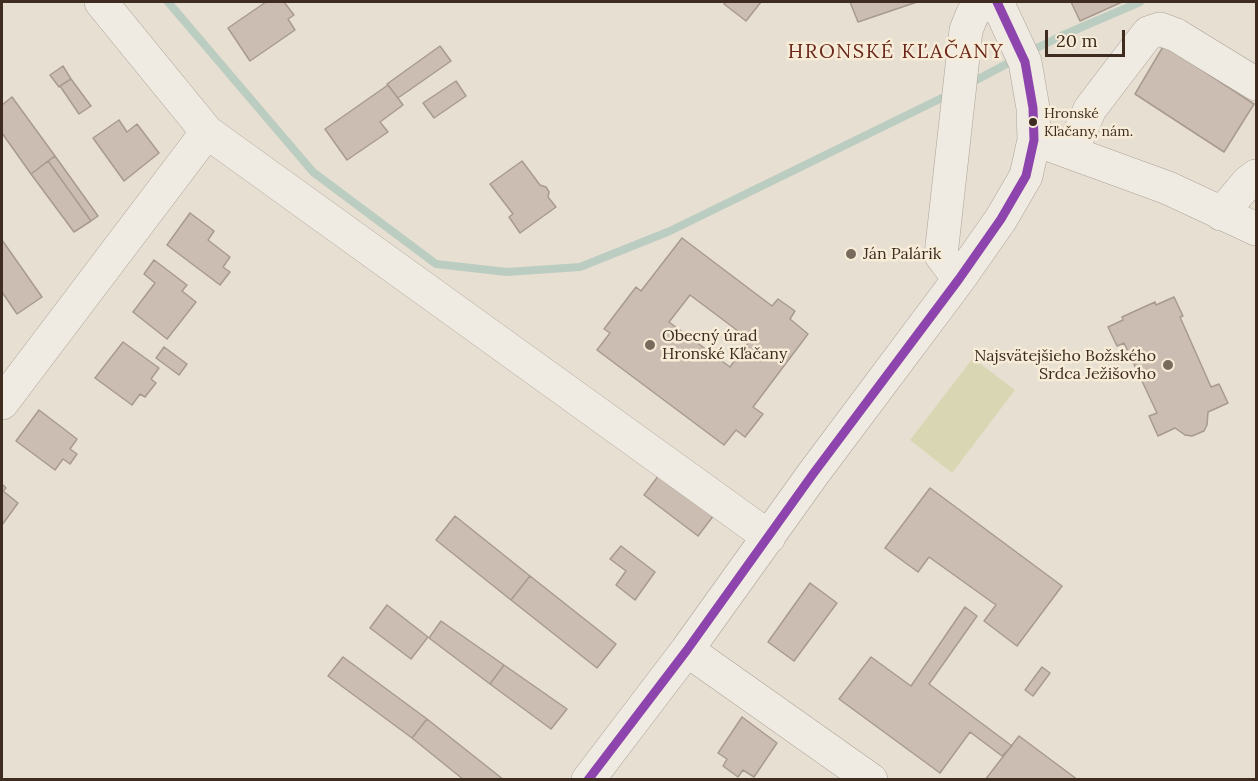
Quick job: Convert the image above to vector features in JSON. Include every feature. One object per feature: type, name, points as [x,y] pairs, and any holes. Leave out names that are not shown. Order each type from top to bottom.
[{"type":"street","points":[[101,2],[207,132],[769,537]]},
{"type":"street","points":[[959,279],[941,255],[966,30],[973,13],[985,2]]},
{"type":"street","points":[[588,780],[687,650],[813,474],[959,279],[1001,219],[1026,176],[1034,140],[1033,108],[1025,62],[1004,16]]},
{"type":"street","points":[[1071,152],[1090,109],[1148,33],[1160,29],[1176,35],[1257,84]]},
{"type":"street","points":[[2,403],[207,132]]},
{"type":"street","points":[[1034,140],[1167,188],[1257,230]]},
{"type":"street","points":[[1221,214],[1248,182],[1257,176]]},
{"type":"street","points":[[687,650],[871,780]]},
{"type":"shaded area","points":[[973,358],[1015,390],[952,473],[910,440]]},
{"type":"building","points":[[266,2],[284,2],[294,15],[288,19],[295,30],[250,61],[228,28]]},
{"type":"building","points":[[726,2],[761,2],[746,21],[724,4]]},
{"type":"building","points":[[850,2],[917,2],[858,22]]},
{"type":"building","points":[[1071,2],[1122,2],[1080,21]]},
{"type":"building","points":[[1164,45],[1254,104],[1224,152],[1135,94]]},
{"type":"building","points":[[440,46],[451,61],[398,98],[387,84]]},
{"type":"building","points":[[63,66],[71,79],[59,87],[50,75]]},
{"type":"building","points":[[71,79],[91,106],[79,114],[60,86]]},
{"type":"building","points":[[456,81],[466,96],[434,118],[423,103]]},
{"type":"building","points":[[388,85],[403,105],[380,122],[388,132],[347,160],[325,129]]},
{"type":"building","points":[[12,97],[55,156],[31,174],[2,133],[2,105]]},
{"type":"building","points":[[119,120],[127,132],[137,124],[159,153],[124,181],[93,138]]},
{"type":"building","points":[[55,156],[98,216],[91,221],[48,161]]},
{"type":"building","points":[[48,161],[91,221],[74,232],[31,174]]},
{"type":"building","points":[[522,161],[540,185],[546,187],[549,192],[548,197],[556,207],[520,233],[509,217],[513,214],[490,184]]},
{"type":"building","points":[[190,213],[214,231],[208,240],[230,257],[223,267],[230,272],[220,285],[167,245]]},
{"type":"building","name":"Obecný úrad Hronské Kľačany","points":[[682,238],[772,306],[778,299],[795,311],[790,319],[808,334],[753,407],[763,414],[745,437],[736,430],[724,445],[597,350],[610,333],[604,329],[636,287],[641,291]],"holes":[[[690,295],[750,340],[730,367],[669,322]]]},
{"type":"building","points":[[2,240],[42,297],[17,314],[2,292]]},
{"type":"building","points":[[154,260],[187,285],[182,291],[196,302],[167,339],[133,312],[155,283],[144,274]]},
{"type":"building","name":"Najsvätejšieho Božského Srdca Ježišovho","points":[[1174,297],[1183,316],[1180,317],[1211,387],[1219,384],[1228,403],[1208,412],[1204,431],[1192,436],[1185,435],[1175,428],[1158,436],[1149,416],[1157,413],[1124,343],[1117,346],[1108,327],[1123,320],[1122,317],[1155,302],[1156,305]]},
{"type":"building","points":[[123,342],[159,368],[151,379],[156,383],[145,397],[140,394],[132,405],[95,378]]},
{"type":"building","points":[[164,347],[187,364],[179,375],[156,358]]},
{"type":"building","points":[[39,410],[77,439],[70,449],[77,454],[70,464],[63,459],[55,470],[16,441]]},
{"type":"building","points":[[659,475],[714,515],[698,536],[644,495]]},
{"type":"building","points":[[2,484],[6,488],[3,491],[18,503],[2,525]]},
{"type":"building","points":[[930,488],[1062,586],[1017,646],[984,621],[996,605],[929,557],[918,572],[885,548]]},
{"type":"building","points":[[455,516],[530,576],[511,600],[436,540]]},
{"type":"building","points":[[621,546],[655,572],[635,600],[616,585],[626,571],[610,559]]},
{"type":"building","points":[[530,576],[616,644],[597,668],[511,600]]},
{"type":"building","points":[[810,583],[837,603],[794,661],[768,642]]},
{"type":"building","points":[[387,605],[428,637],[411,659],[370,628]]},
{"type":"building","points":[[965,607],[977,616],[929,684],[1012,746],[1002,756],[970,732],[940,773],[839,699],[871,657],[911,686]]},
{"type":"building","points":[[441,621],[504,665],[490,684],[429,638]]},
{"type":"building","points":[[343,657],[427,719],[412,738],[328,676]]},
{"type":"building","points":[[504,665],[567,709],[551,729],[490,684]]},
{"type":"building","points":[[1042,667],[1050,673],[1033,696],[1025,690]]},
{"type":"building","points":[[742,717],[777,743],[754,777],[743,770],[738,777],[723,766],[727,759],[718,753]]},
{"type":"building","points":[[427,719],[504,780],[464,780],[412,738]]},
{"type":"building","points":[[1019,736],[1078,780],[985,780]]},
{"type":"waterway","points":[[168,2],[313,172],[436,264],[507,272],[580,267],[670,231],[952,93]]},
{"type":"waterway","points":[[1027,53],[1140,2]]},
{"type":"waterway","points":[[969,84],[1016,59]]},
{"type":"transit line","points":[[588,780],[687,650],[813,474],[959,279],[1001,219],[1026,176],[1034,140],[1033,108],[1025,62],[997,2]]},
{"type":"place","name":"Hronské Kľačany, nám.","points":[[1033,122]]},
{"type":"place","name":"Ján Palárik","points":[[851,254]]},
{"type":"place","name":"Obecný úrad Hronské Kľačany","points":[[650,345]]},
{"type":"place","name":"Najsvätejšieho Božského Srdca Ježišovho","points":[[1168,365]]},
{"type":"district","name":"HRONSKÉ KĽAČANY","points":[[896,52]]}]
